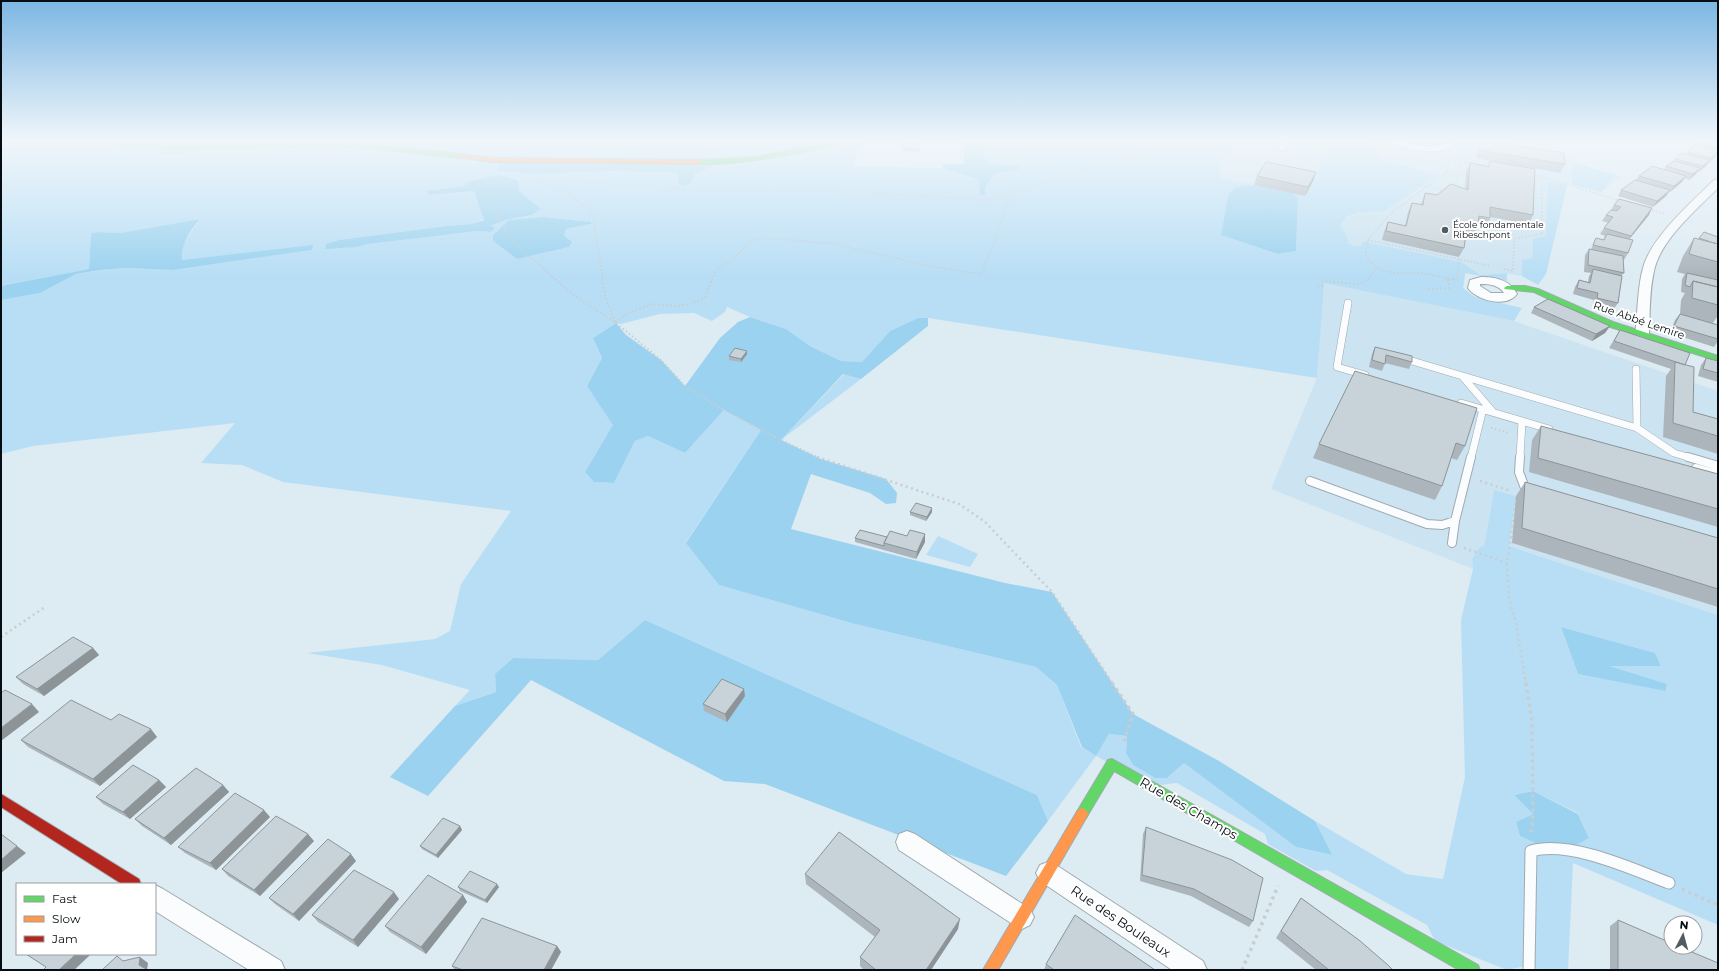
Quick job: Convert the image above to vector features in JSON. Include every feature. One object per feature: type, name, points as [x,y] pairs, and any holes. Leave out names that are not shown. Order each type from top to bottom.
[{"type":"street","points":[[1642,335],[1649,267],[1656,251],[1682,219],[1715,185]]},
{"type":"street","name":"Rue Abbé Lemire","points":[[1507,288],[1525,288],[1536,290],[1610,324],[1718,359]]},
{"type":"street","points":[[990,970],[1112,764]]},
{"type":"street","name":"Rue des Champs","points":[[1112,764],[1474,970]]},
{"type":"street","points":[[1,800],[132,883]]},
{"type":"street","points":[[907,842],[1022,916]]},
{"type":"street","name":"Rue des Bouleaux","points":[[1048,873],[1194,970]]},
{"type":"street","points":[[156,898],[272,970]]},
{"type":"lane","points":[[1348,303],[1337,366],[1376,378]]},
{"type":"lane","points":[[1396,356],[1637,428],[1674,453],[1718,466]]},
{"type":"lane","points":[[1636,369],[1637,428]]},
{"type":"lane","points":[[1463,377],[1493,413]]},
{"type":"lane","points":[[1452,400],[1560,432]]},
{"type":"lane","points":[[1452,543],[1455,521],[1483,410]]},
{"type":"lane","points":[[1522,421],[1518,472],[1525,488],[1540,492]]},
{"type":"lane","points":[[1688,466],[1718,474]]},
{"type":"lane","points":[[1310,481],[1427,524],[1442,525],[1455,521]]},
{"type":"lane","points":[[1529,970],[1530,851],[1536,847],[1554,847],[1587,854],[1669,883]]},
{"type":"path","points":[[486,185],[485,192],[510,238],[572,294],[616,323],[661,360],[685,386],[730,413],[821,459],[958,504],[984,521],[1052,592],[1133,714],[1128,736],[1112,764]]},
{"type":"path","points":[[555,185],[585,205],[592,212],[606,300],[616,323]]},
{"type":"path","points":[[632,185],[682,189],[867,192],[988,200],[1035,185]]},
{"type":"path","points":[[616,323],[627,313],[653,304],[676,306],[691,304],[705,297],[716,270],[754,241],[765,238],[835,244],[929,266],[981,274],[992,248],[1011,193],[1019,185]]},
{"type":"path","points":[[1421,185],[1427,187]]},
{"type":"path","points":[[1430,185],[1448,192]]},
{"type":"path","points":[[1454,194],[1456,185]]},
{"type":"path","points":[[1368,240],[1513,271],[1514,239],[1542,234],[1542,185]]},
{"type":"path","points":[[1570,185],[1623,201]]},
{"type":"path","points":[[1427,187],[1391,213],[1368,240],[1365,254],[1370,263],[1379,270],[1421,273],[1457,280],[1459,260]]},
{"type":"path","points":[[1645,208],[1682,219]]},
{"type":"path","points":[[1318,288],[1322,286],[1323,281],[1359,284],[1368,280],[1376,268]]},
{"type":"path","points":[[1428,289],[1449,288],[1448,278]]},
{"type":"path","points":[[1479,425],[1521,437]]},
{"type":"path","points":[[1466,476],[1517,495],[1507,563],[1510,598],[1516,623],[1532,722],[1533,814],[1530,851]]},
{"type":"path","points":[[1452,543],[1507,563]]},
{"type":"path","points":[[1,637],[45,607]]},
{"type":"path","points":[[1242,970],[1288,865]]},
{"type":"path","points":[[1669,883],[1718,905]]},
{"type":"shaded area","points":[[1,185],[464,185],[426,191],[429,195],[474,191],[484,219],[471,224],[339,240],[326,244],[325,248],[356,247],[368,244],[478,231],[491,232],[495,228],[490,227],[505,220],[532,215],[541,209],[519,191],[518,185],[979,185],[980,195],[984,195],[987,185],[1251,185],[1236,187],[1228,195],[1221,235],[1278,254],[1296,251],[1298,198],[1293,193],[1305,196],[1310,185],[1423,185],[1384,211],[1359,212],[1348,216],[1340,224],[1348,239],[1347,243],[1353,246],[1361,246],[1362,242],[1365,242],[1461,262],[1480,275],[1507,273],[1507,281],[1465,273],[1463,288],[1475,297],[1522,308],[1514,321],[1324,283],[1317,378],[928,318],[918,318],[890,331],[862,362],[841,361],[810,346],[786,329],[750,317],[727,307],[725,312],[712,321],[694,313],[660,314],[621,324],[616,323],[593,338],[602,358],[587,386],[614,424],[585,472],[594,482],[614,483],[635,441],[648,436],[685,453],[724,410],[761,430],[686,542],[719,585],[855,624],[1036,667],[1057,685],[1081,747],[1096,756],[1048,821],[1037,795],[645,620],[598,660],[513,658],[495,674],[496,692],[455,706],[470,690],[382,665],[307,653],[435,639],[450,631],[461,584],[511,511],[283,482],[242,465],[201,463],[235,423],[33,446],[1,454],[1,300],[40,293],[76,274],[124,268],[173,270],[311,250],[312,246],[182,260],[185,242],[200,219],[120,233],[91,233],[89,269],[1,286]],"holes":[[[544,217],[591,222],[591,224],[566,229],[563,236],[572,242],[569,247],[517,259],[493,241],[493,235],[509,220]]]},
{"type":"shaded area","points":[[518,185],[519,191],[541,209],[532,215],[505,220],[491,226],[495,228],[491,232],[478,231],[368,244],[356,247],[325,249],[326,244],[339,240],[471,224],[484,220],[474,191],[429,195],[425,191],[463,186]]},
{"type":"shaded area","points":[[979,185],[987,185],[985,188],[985,195],[980,195]]},
{"type":"shaded area","points":[[1255,185],[1310,185],[1305,196]]},
{"type":"shaded area","points":[[1256,185],[1293,193],[1298,198],[1296,251],[1278,254],[1221,235],[1228,195],[1236,187]]},
{"type":"shaded area","points":[[1381,185],[1555,185],[1546,236],[1533,259],[1522,260],[1522,276],[1504,273],[1480,275],[1466,269],[1460,310],[1514,321],[1718,391],[1718,615],[1509,546],[1516,496],[1494,490],[1484,546],[1472,559],[1473,569],[1271,489],[1317,378],[1323,283],[1348,239],[1340,224],[1348,216],[1359,212],[1381,211]]},
{"type":"shaded area","points":[[1548,185],[1567,186],[1546,274],[1538,285],[1522,276],[1522,260],[1533,258],[1533,239],[1546,236]]},
{"type":"shaded area","points":[[1573,185],[1607,185],[1601,192]]},
{"type":"shaded area","points":[[1577,185],[1611,185],[1601,192]]},
{"type":"shaded area","points":[[544,217],[591,222],[591,224],[566,229],[564,236],[572,242],[569,247],[517,259],[493,241],[493,235],[509,220]]},
{"type":"shaded area","points":[[200,219],[185,243],[182,260],[313,245],[312,250],[173,270],[124,268],[100,270],[76,274],[40,293],[1,300],[1,286],[89,269],[91,233],[120,233]]},
{"type":"shaded area","points":[[750,317],[786,329],[810,346],[841,361],[862,362],[890,331],[918,318],[928,318],[928,326],[861,379],[843,374],[781,440],[821,459],[886,479],[897,493],[896,503],[886,504],[870,493],[811,474],[791,529],[1005,583],[1052,592],[1133,714],[1219,761],[1315,821],[1332,855],[1296,847],[1184,763],[1167,778],[1155,778],[1133,765],[1126,753],[1127,736],[1109,734],[1096,756],[1082,747],[1057,685],[1036,667],[855,624],[719,585],[686,543],[761,430],[724,410],[685,453],[648,436],[635,441],[614,483],[594,482],[585,472],[613,425],[587,386],[602,358],[593,338],[616,323],[626,335],[661,360],[685,386],[720,338],[738,322]]},
{"type":"shaded area","points":[[844,374],[861,379],[781,440]]},
{"type":"shaded area","points":[[1494,490],[1516,496],[1509,546],[1718,615],[1718,925],[1703,919],[1703,915],[1695,915],[1573,863],[1568,970],[1539,970],[1529,965],[1507,970],[1435,941],[1427,925],[1327,870],[1316,871],[1268,844],[1265,834],[1177,783],[1151,786],[1096,756],[1109,734],[1127,736],[1126,753],[1133,765],[1155,778],[1167,778],[1184,763],[1296,847],[1331,855],[1315,821],[1406,874],[1443,879],[1465,777],[1461,620],[1473,569],[1472,559],[1479,548],[1484,546]],"holes":[[[1561,627],[1655,653],[1661,666],[1607,666],[1667,684],[1667,690],[1578,674]],[[1533,791],[1578,813],[1589,838],[1575,846],[1535,843],[1520,836],[1516,822],[1533,814],[1514,795]]]},
{"type":"shaded area","points":[[938,536],[978,554],[970,567],[926,555]]},
{"type":"shaded area","points":[[645,620],[1037,795],[1048,821],[1006,876],[765,784],[724,781],[531,680],[428,796],[390,777],[455,706],[496,692],[495,674],[513,658],[598,660]]},
{"type":"shaded area","points":[[1561,627],[1655,653],[1661,666],[1609,666],[1667,684],[1666,691],[1578,674]]},
{"type":"shaded area","points":[[1533,791],[1578,814],[1589,838],[1575,846],[1535,843],[1520,836],[1516,822],[1533,814],[1514,795]]},
{"type":"building","points":[[1449,185],[1455,185],[1468,190],[1468,185],[1534,185],[1533,215],[1490,207],[1490,218],[1479,216],[1477,229],[1467,226],[1464,248],[1386,231],[1388,222],[1406,226],[1412,203],[1423,205],[1425,193],[1437,195]]},
{"type":"building","points":[[1628,185],[1654,185],[1670,190],[1657,201],[1621,190]]},
{"type":"building","points":[[1619,199],[1652,208],[1631,236],[1604,228],[1613,217],[1606,215],[1611,210],[1617,211],[1621,207],[1614,205]]},
{"type":"building","points":[[1704,232],[1718,237],[1718,244],[1699,238]]},
{"type":"building","points":[[1607,234],[1633,240],[1628,253],[1593,245],[1596,238],[1604,240]]},
{"type":"building","points":[[1694,238],[1718,244],[1718,262],[1689,254]]},
{"type":"building","points":[[1589,249],[1623,256],[1624,273],[1588,265]]},
{"type":"building","points":[[1593,269],[1622,276],[1618,303],[1597,298],[1598,293],[1577,288],[1579,280],[1590,283]]},
{"type":"building","points":[[1687,273],[1718,280],[1718,287],[1693,281],[1690,287],[1685,285]]},
{"type":"building","points":[[1693,281],[1718,287],[1718,305],[1692,298]]},
{"type":"building","points":[[1548,299],[1610,326],[1596,334],[1534,307]]},
{"type":"building","points":[[1680,314],[1718,325],[1718,339],[1674,326]]},
{"type":"building","points":[[1620,330],[1690,353],[1685,365],[1614,341]]},
{"type":"building","points":[[1375,347],[1412,356],[1412,362],[1386,355],[1385,364],[1372,360]]},
{"type":"building","points":[[735,348],[747,351],[741,359],[729,356]]},
{"type":"building","points":[[1706,358],[1718,361],[1718,373],[1703,369]]},
{"type":"building","points":[[1675,362],[1694,367],[1693,412],[1718,419],[1718,436],[1673,423]]},
{"type":"building","points":[[1355,371],[1477,408],[1465,446],[1456,443],[1442,486],[1319,444]]},
{"type":"building","points":[[1541,426],[1718,474],[1718,509],[1538,458]]},
{"type":"building","points":[[1525,482],[1718,538],[1718,589],[1522,528]]},
{"type":"building","points":[[916,503],[932,508],[927,517],[910,512]]},
{"type":"building","points":[[860,530],[887,537],[884,546],[855,538]]},
{"type":"building","points":[[910,530],[925,534],[917,552],[884,543],[890,531],[907,536]]},
{"type":"building","points":[[73,637],[93,648],[37,689],[16,677]]},
{"type":"building","points":[[722,679],[744,689],[725,714],[703,704]]},
{"type":"building","points":[[5,690],[32,704],[1,728],[1,693]]},
{"type":"building","points":[[71,700],[111,720],[119,714],[151,729],[93,779],[21,740]]},
{"type":"building","points":[[133,765],[159,780],[123,812],[96,797]]},
{"type":"building","points":[[196,768],[223,785],[164,838],[135,819]]},
{"type":"building","points":[[235,793],[264,810],[210,863],[178,847]]},
{"type":"building","points":[[276,816],[308,834],[254,890],[222,869]]},
{"type":"building","points":[[443,818],[460,826],[436,855],[420,846]]},
{"type":"building","points":[[1146,827],[1232,860],[1263,878],[1253,921],[1194,889],[1142,875]]},
{"type":"building","points":[[839,832],[960,919],[926,970],[876,970],[860,957],[880,930],[805,874]]},
{"type":"building","points":[[1,834],[17,846],[1,860]]},
{"type":"building","points":[[328,839],[351,854],[293,914],[269,898]]},
{"type":"building","points":[[354,870],[394,892],[353,940],[312,915]]},
{"type":"building","points":[[470,871],[497,884],[485,900],[458,887]]},
{"type":"building","points":[[428,875],[463,895],[421,947],[385,926]]},
{"type":"building","points":[[1301,898],[1359,940],[1393,970],[1329,970],[1281,931]]},
{"type":"building","points":[[1075,915],[1155,970],[1054,970],[1046,964]]},
{"type":"building","points":[[482,918],[557,946],[544,970],[463,970],[452,966]]},
{"type":"building","points":[[1618,920],[1663,940],[1663,955],[1699,955],[1718,963],[1718,970],[1618,970]]},
{"type":"building","points":[[28,955],[75,955],[59,970],[43,970],[46,967]]},
{"type":"building","points":[[117,956],[123,961],[140,957],[139,965],[148,970],[102,970]]},
{"type":"traffic: fast","points":[[1507,288],[1525,288],[1536,290],[1610,324],[1718,359]]},
{"type":"traffic: fast","points":[[1082,814],[1112,764],[1473,970]]},
{"type":"traffic: slow","points":[[990,970],[1082,814]]},
{"type":"traffic: jam","points":[[1,800],[132,883]]},
{"type":"place","name":"École fondamentale Ribeschpont","points":[[1445,230]]}]
